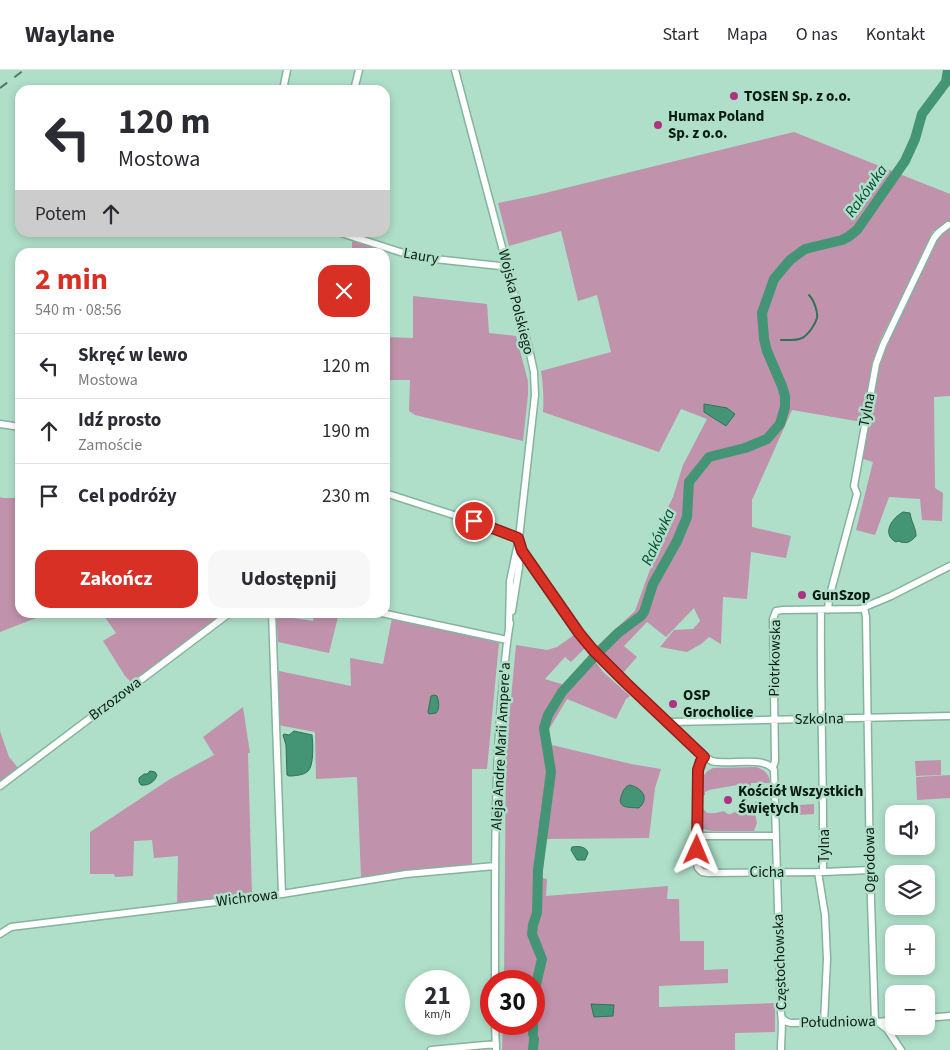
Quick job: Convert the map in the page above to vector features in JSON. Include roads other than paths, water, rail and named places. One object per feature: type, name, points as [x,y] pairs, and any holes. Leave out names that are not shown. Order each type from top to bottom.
[{"type":"street","points":[[284,85],[287,70]]},
{"type":"street","points":[[355,85],[359,70]]},
{"type":"street","name":"Wojska Polskiego","points":[[455,70],[529,349],[535,382],[518,538]]},
{"type":"street","name":"Tylna","points":[[828,610],[857,494],[854,486],[876,364],[883,345],[934,238],[948,225]]},
{"type":"street","name":"Laury","points":[[353,237],[385,248]]},
{"type":"street","name":"Laury","points":[[390,250],[416,257],[500,266],[506,265]]},
{"type":"street","points":[[0,424],[15,426]]},
{"type":"street","points":[[390,495],[491,527],[518,538],[522,551],[593,650],[704,757],[718,762],[758,762],[769,764],[773,767]]},
{"type":"street","name":"Aleja Andre Marii Ampere'a","points":[[509,626],[519,567],[518,538]]},
{"type":"street","name":"Aleja Andre Marii Ampere'a","points":[[495,970],[497,766],[509,626],[510,581],[518,538]]},
{"type":"street","points":[[519,567],[525,563],[531,564]]},
{"type":"street","name":"Piotrkowska","points":[[776,836],[775,774],[773,767],[775,761],[773,619],[776,611],[852,610],[864,608],[950,566]]},
{"type":"street","name":"Ogrodowa","points":[[864,608],[866,617],[870,870],[877,1023]]},
{"type":"street","name":"Tylna","points":[[821,610],[821,719],[824,801],[821,872],[827,959],[824,1022]]},
{"type":"street","points":[[390,615],[508,640]]},
{"type":"street","name":"Brzozowa","points":[[0,786],[223,618]]},
{"type":"street","points":[[272,618],[282,894]]},
{"type":"street","name":"Szkolna","points":[[668,724],[672,722],[950,716]]},
{"type":"street","points":[[683,738],[685,726],[689,722]]},
{"type":"street","points":[[704,757],[698,770],[698,836],[776,836]]},
{"type":"street","name":"Cicha","points":[[698,836],[697,864],[702,872],[870,870]]},
{"type":"street","name":"Częstochowska","points":[[776,836],[781,1015],[783,1020],[781,1050]]},
{"type":"street","name":"Wichrowa","points":[[0,934],[11,927],[282,894],[406,874],[496,866]]},
{"type":"street","points":[[935,1017],[950,1016]]},
{"type":"street","name":"Południowa","points":[[783,1020],[789,1023],[885,1022]]},
{"type":"street","points":[[877,1023],[887,1029],[901,1050]]},
{"type":"street","points":[[431,1050],[496,1047]]},
{"type":"waterway","name":"Rakówka","points":[[600,651],[618,633],[644,612],[653,584],[677,541],[687,517],[689,482],[709,457],[745,448],[767,439],[780,424],[785,407],[785,396],[767,351],[762,313],[774,279],[790,260],[805,249],[842,240],[857,230],[905,161],[915,139],[922,114],[946,82],[948,70]]},
{"type":"waterway","name":"Rakówka","points":[[946,79],[950,77]]},
{"type":"waterway","points":[[781,340],[802,338],[813,327],[817,313],[809,295]]},
{"type":"waterway","name":"Rakówka","points":[[539,970],[542,959],[532,934],[537,913],[538,870],[551,772],[544,728],[548,715],[562,692],[594,657]]},
{"type":"waterway","name":"Rakówka","points":[[533,1050],[534,1039]]},
{"type":"railway","points":[[0,88],[24,70]]},
{"type":"place","name":"TOSEN Sp. z o.o.","points":[[734,96]]},
{"type":"place","name":"Humax Poland Sp. z o.o.","points":[[658,125]]},
{"type":"place","name":"GunSzop","points":[[802,595]]},
{"type":"place","name":"OSP Grocholice","points":[[673,704]]},
{"type":"place","name":"Kościół Wszystkich Świętych","points":[[728,800]]}]
